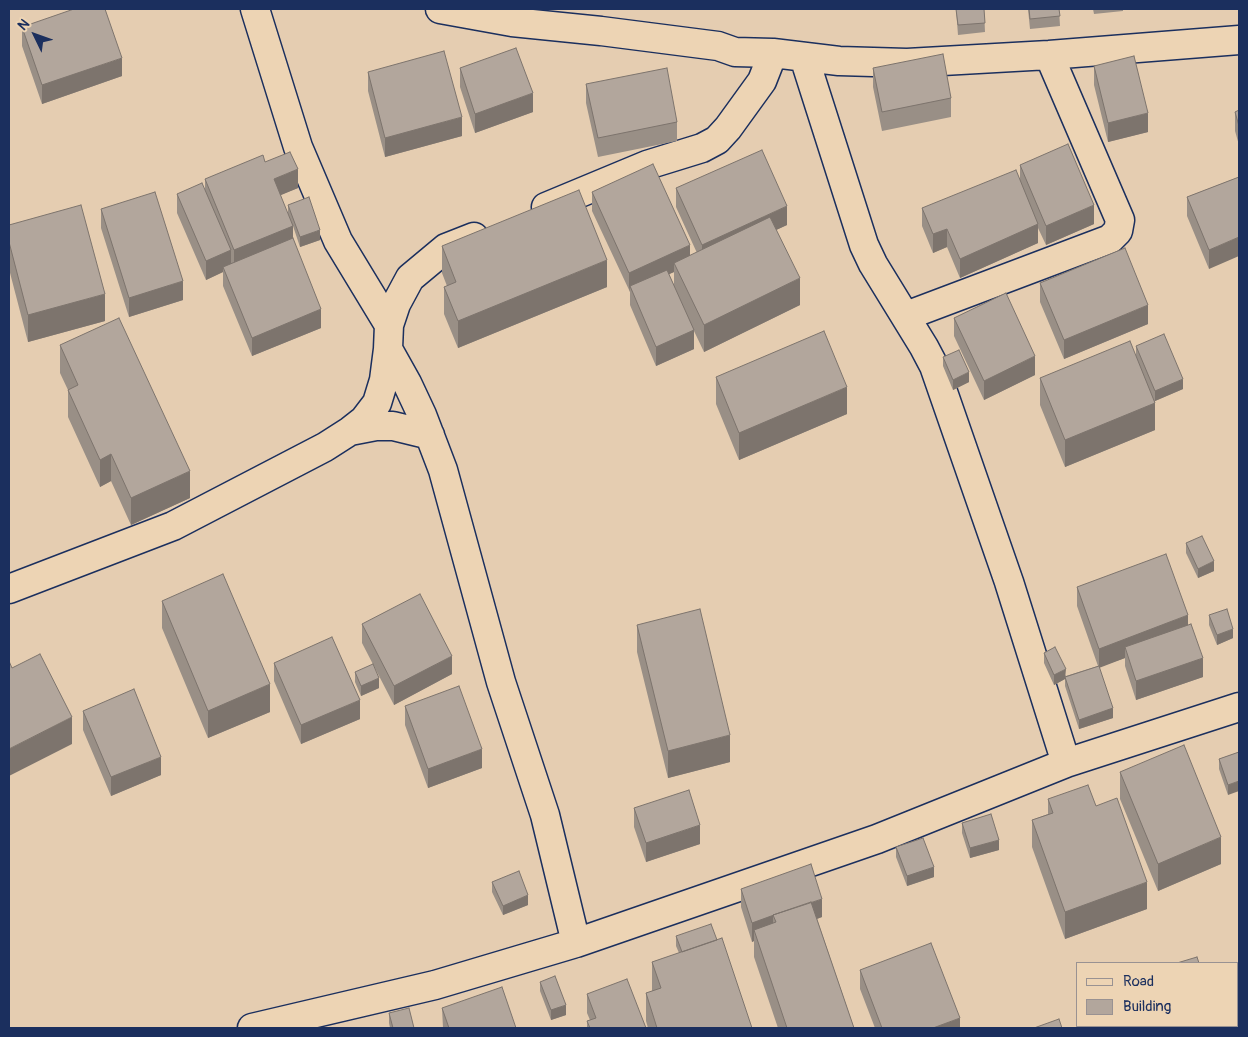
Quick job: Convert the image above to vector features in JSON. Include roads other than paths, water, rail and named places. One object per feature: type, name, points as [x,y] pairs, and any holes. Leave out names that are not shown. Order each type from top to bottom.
[{"type":"street","points":[[255,9],[298,147],[334,233],[388,337],[443,470],[501,682],[544,815],[576,943]]},
{"type":"street","points":[[440,9],[512,22],[718,46],[735,52],[773,53],[839,61],[907,63],[1049,55],[1239,40]]},
{"type":"street","points":[[525,216],[647,165],[702,148],[716,140],[728,128],[762,81],[773,53]]},
{"type":"street","points":[[906,316],[1110,239],[1118,230],[1120,220],[1049,55]]},
{"type":"street","points":[[804,57],[864,245],[873,264],[906,316],[934,366],[1009,582],[1066,763]]},
{"type":"street","points":[[9,589],[173,526],[325,446],[364,420],[377,403],[384,380],[388,337],[396,304],[410,278],[446,248],[499,226]]},
{"type":"street","points":[[350,430],[376,426],[393,426],[430,435]]},
{"type":"street","points":[[252,1028],[435,985],[576,943],[877,839],[1066,763],[1239,707]]}]
